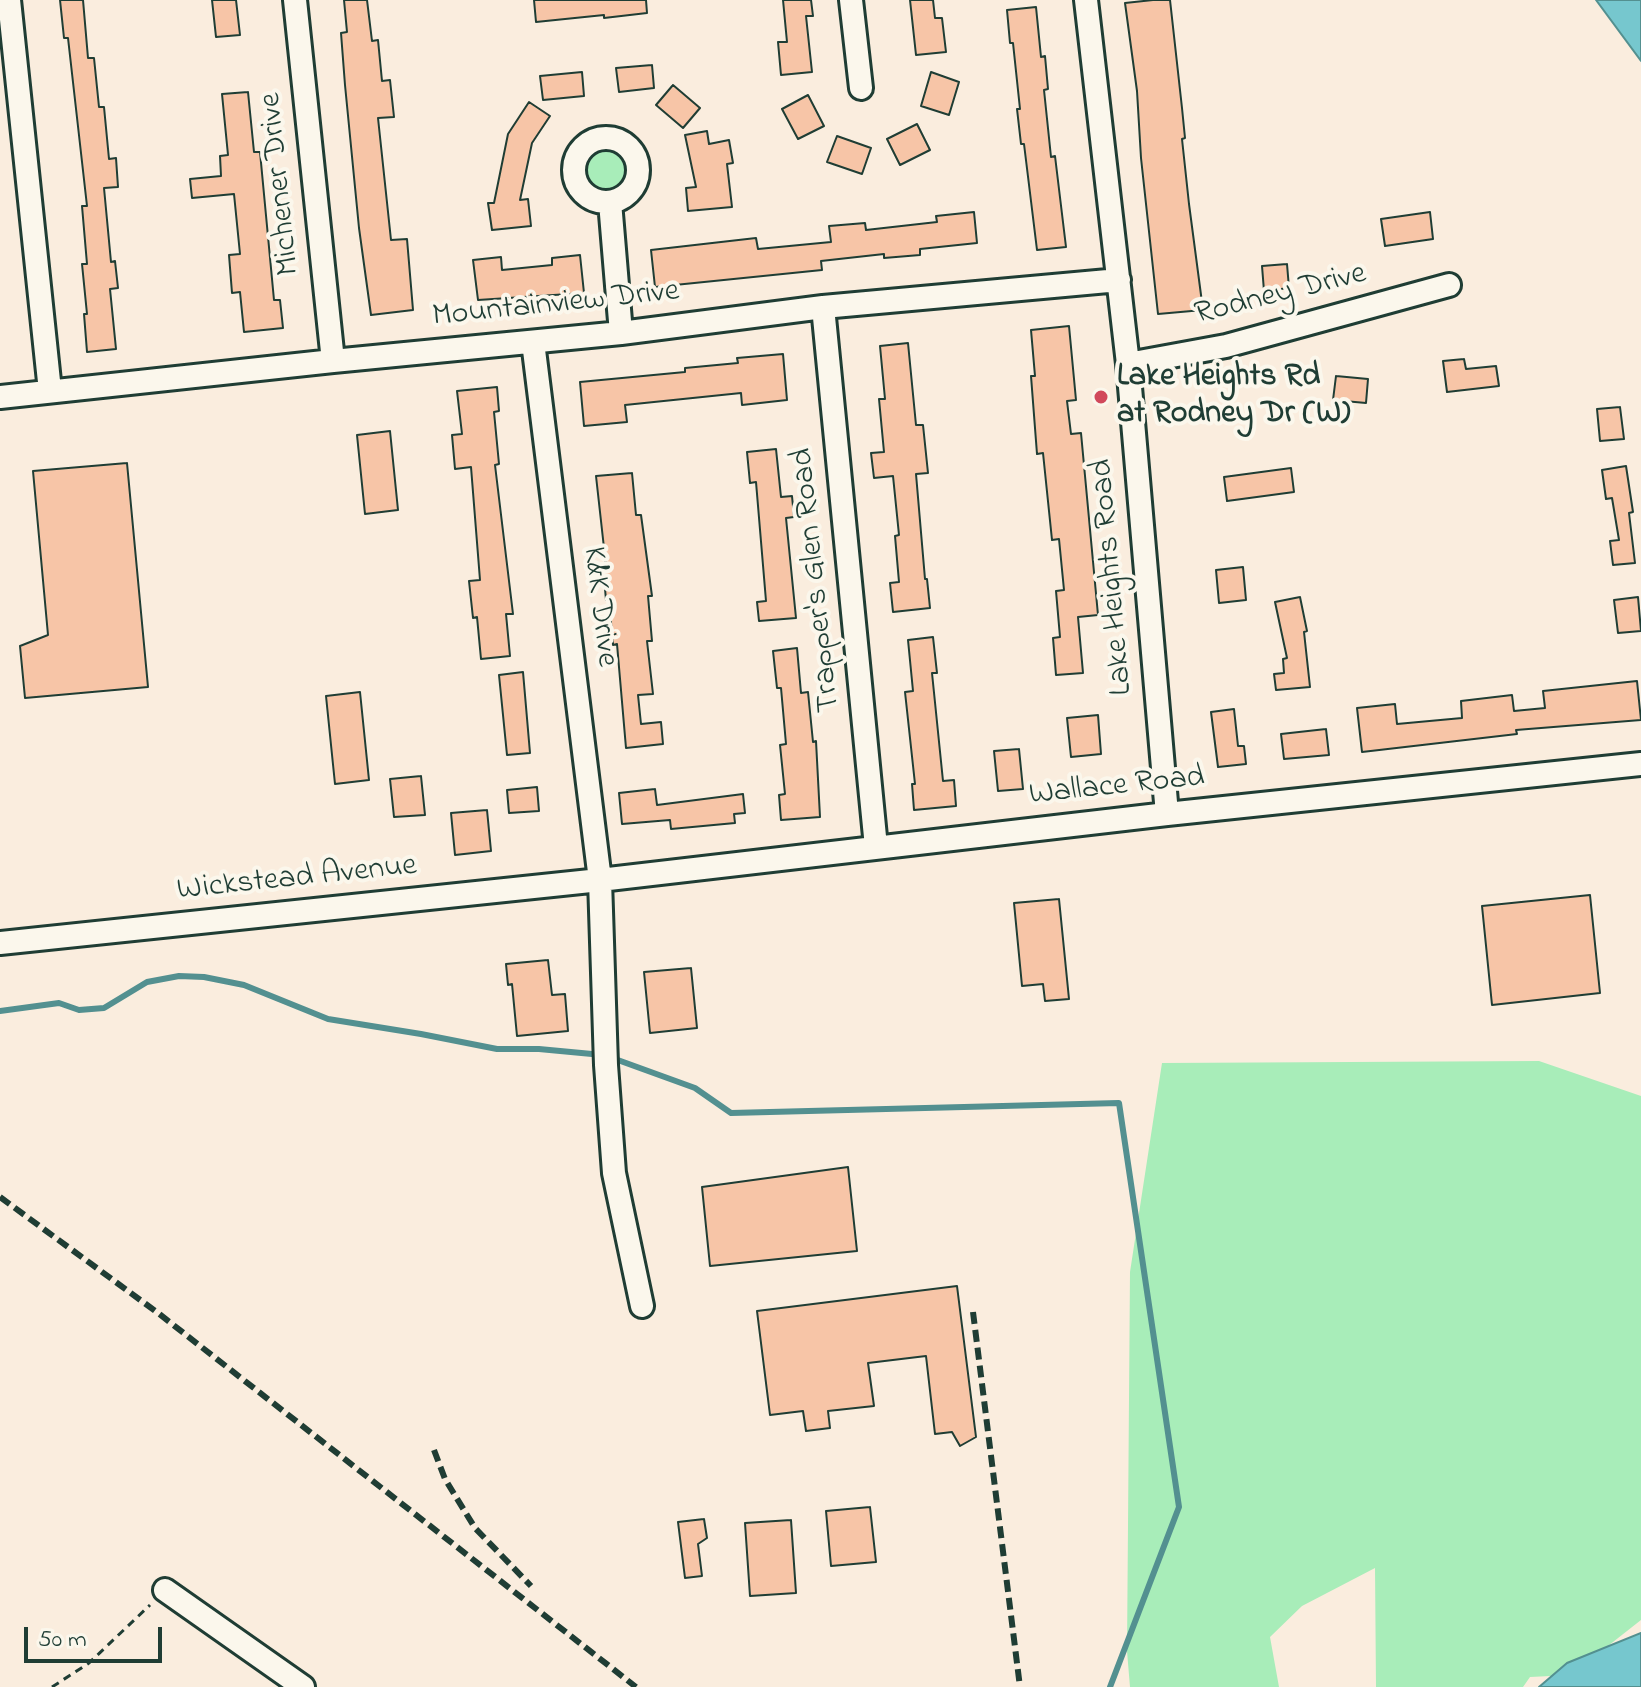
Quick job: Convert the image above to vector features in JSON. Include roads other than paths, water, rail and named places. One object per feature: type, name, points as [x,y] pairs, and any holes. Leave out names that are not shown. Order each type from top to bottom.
[{"type":"street","points":[[9,0],[50,391]]},
{"type":"street","name":"Michener Drive","points":[[295,0],[333,361]]},
{"type":"street","points":[[851,0],[861,88]]},
{"type":"street","name":"Lake Heights Road","points":[[1086,0],[1128,364],[1167,814]]},
{"type":"street","points":[[610,202],[621,333]]},
{"type":"street","name":"Mountainview Drive","points":[[0,397],[621,333],[823,307],[1119,280]]},
{"type":"street","name":"Rodney Drive","points":[[1128,364],[1226,346],[1449,285]]},
{"type":"street","name":"Trapper's Glen Road","points":[[823,307],[876,847]]},
{"type":"street","name":"K&K Drive","points":[[533,342],[600,880],[606,1065],[614,1173],[642,1306]]},
{"type":"street","name":"Wallace Road","points":[[600,880],[1167,814],[1641,764]]},
{"type":"street","name":"Wickstead Avenue","points":[[0,943],[600,880]]},
{"type":"street","points":[[165,1590],[303,1687]]},
{"type":"water","points":[[1596,0],[1641,0],[1641,61]]},
{"type":"water","points":[[1641,1633],[1641,1687],[1539,1687],[1567,1663]]},
{"type":"waterway","points":[[0,1011],[59,1003],[79,1010],[104,1008],[147,982],[179,976],[204,977],[244,985],[328,1019],[497,1049],[592,1054]]},
{"type":"waterway","points":[[615,1059],[695,1088],[731,1113],[1119,1103],[1179,1507],[1110,1687]]},
{"type":"railway","points":[[0,1197],[158,1313],[636,1687]]},
{"type":"railway","points":[[973,1312],[1020,1687]]},
{"type":"railway","points":[[434,1450],[445,1479],[475,1528],[531,1586]]},
{"type":"place","name":"Lake Heights Rd at Rodney Dr (W)","points":[[1101,397]]}]
